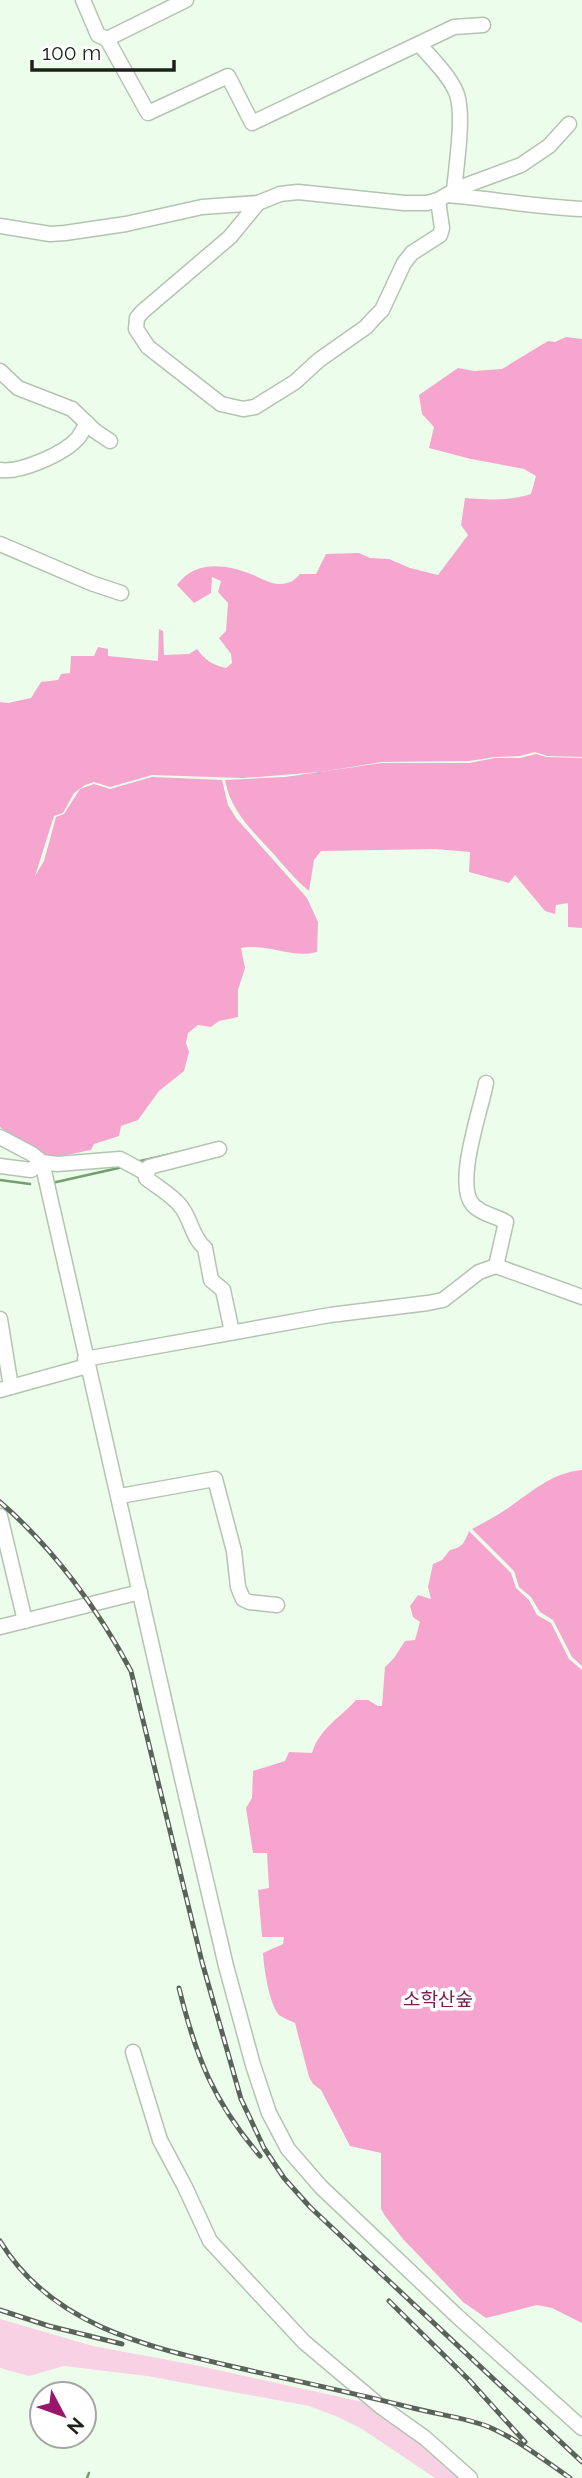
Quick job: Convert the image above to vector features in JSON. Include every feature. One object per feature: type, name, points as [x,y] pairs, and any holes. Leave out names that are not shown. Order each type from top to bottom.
[{"type":"street","points":[[83,0],[99,35],[107,39],[148,113],[228,76],[252,123],[454,27],[483,25]]},
{"type":"street","points":[[107,39],[186,0]]},
{"type":"street","points":[[258,203],[230,237],[142,312],[136,323],[142,341],[160,357],[221,404],[243,409],[254,407],[295,382],[319,360],[366,327],[382,310],[404,263],[412,253],[440,234],[460,114],[453,87],[419,44]]},
{"type":"street","points":[[0,226],[50,234],[65,233],[126,224],[202,207],[258,203],[280,194],[298,192],[404,203],[446,195],[531,160],[569,124]]},
{"type":"street","points":[[446,195],[582,209]]},
{"type":"street","points":[[0,371],[14,385],[72,409],[110,441]]},
{"type":"street","points":[[0,470],[8,471],[45,460],[76,440],[87,423]]},
{"type":"street","points":[[0,544],[121,593]]},
{"type":"street","points":[[486,1083],[468,1160],[466,1187],[467,1197],[478,1210],[506,1222],[496,1266]]},
{"type":"street","points":[[0,1137],[42,1162],[57,1164],[120,1159],[137,1168],[171,1196],[190,1220],[200,1245],[205,1248],[211,1280],[223,1290],[232,1332]]},
{"type":"street","points":[[137,1168],[219,1149]]},
{"type":"street","points":[[0,1166],[32,1170],[42,1162]]},
{"type":"street","points":[[42,1162],[226,1966],[258,2083],[277,2131],[299,2163],[367,2232],[531,2385],[582,2428]]},
{"type":"street","points":[[0,1319],[6,1388],[86,1363],[232,1332],[330,1315],[443,1300],[479,1272],[496,1266],[582,1297]]},
{"type":"street","points":[[120,1496],[215,1479],[234,1551],[237,1587],[243,1599],[249,1602],[277,1605]]},
{"type":"street","points":[[0,1516],[25,1621]]},
{"type":"street","points":[[0,1627],[140,1592]]},
{"type":"street","points":[[134,2052],[160,2140],[210,2241],[304,2342],[386,2411],[425,2438],[470,2478]]},
{"type":"shaded area","points":[[0,2319],[93,2346],[195,2365],[363,2402],[439,2454],[460,2478],[435,2478],[362,2429],[309,2406],[147,2376],[64,2366],[29,2376],[0,2368]]},
{"type":"green space","points":[[566,337],[582,339],[582,757],[547,756],[535,752],[469,761],[382,762],[320,772],[243,778],[152,775],[110,787],[94,782],[85,785],[74,793],[63,813],[54,816],[35,876],[44,861],[56,817],[64,814],[80,789],[94,784],[110,789],[152,777],[222,780],[228,805],[236,818],[307,898],[318,922],[317,952],[298,954],[241,948],[245,968],[238,990],[238,1017],[219,1021],[211,1027],[198,1025],[188,1033],[186,1043],[189,1052],[184,1071],[159,1091],[138,1120],[121,1126],[119,1136],[94,1144],[91,1150],[58,1156],[48,1156],[35,1151],[0,1127],[0,702],[31,698],[41,682],[58,680],[61,674],[70,673],[71,656],[94,656],[98,647],[108,649],[108,656],[158,661],[159,629],[163,631],[164,655],[189,654],[197,649],[209,662],[226,668],[232,663],[231,654],[219,638],[226,631],[228,603],[218,592],[221,581],[212,577],[211,593],[194,603],[177,585],[192,571],[201,568],[221,566],[282,584],[291,582],[300,574],[316,574],[326,554],[359,553],[370,558],[389,559],[438,575],[468,535],[461,525],[465,498],[498,499],[531,494],[536,476],[524,469],[429,448],[434,427],[422,414],[419,395],[458,368],[474,371],[502,369],[548,341],[555,342]]},
{"type":"green space","points":[[536,754],[546,757],[582,758],[582,928],[568,927],[568,903],[556,905],[555,914],[545,911],[515,875],[509,883],[469,872],[470,852],[435,849],[321,851],[314,860],[309,891],[242,818],[231,800],[225,780],[285,777],[382,763],[469,763]]},
{"type":"green space","points":[[582,1470],[582,1666],[572,1657],[553,1620],[540,1612],[531,1597],[519,1587],[514,1571],[472,1529],[501,1513],[550,1479]]},
{"type":"green space","name":"소학산숲","points":[[469,1531],[511,1573],[516,1588],[529,1600],[537,1615],[551,1623],[569,1659],[582,1670],[582,2323],[552,2308],[537,2305],[486,2318],[463,2302],[403,2239],[381,2209],[381,2153],[350,2146],[321,2090],[309,2077],[295,2023],[275,2010],[265,1968],[263,1953],[283,1944],[284,1937],[262,1937],[258,1890],[269,1888],[267,1853],[253,1853],[246,1808],[252,1798],[253,1771],[285,1761],[289,1752],[312,1753],[325,1730],[356,1700],[368,1700],[382,1706],[385,1667],[405,1641],[415,1640],[420,1622],[413,1617],[410,1606],[418,1595],[431,1599],[428,1587],[433,1564],[442,1560],[450,1550],[460,1546]]},
{"type":"waterway","points":[[136,1162],[184,1151]]},
{"type":"waterway","points":[[52,1183],[123,1167]]},
{"type":"waterway","points":[[0,1180],[30,1184]]},
{"type":"waterway","points":[[87,2478],[89,2473]]},
{"type":"railway","points":[[0,1502],[38,1539],[73,1580],[131,1671],[202,1962],[241,2099],[264,2148],[284,2178],[310,2207],[582,2462]]},
{"type":"railway","points":[[179,1988],[192,2036],[208,2077],[230,2116],[260,2156]]},
{"type":"railway","points":[[0,2241],[22,2271],[49,2296],[111,2331],[181,2354],[481,2424],[521,2444],[570,2478]]},
{"type":"railway","points":[[389,2301],[469,2380],[525,2442]]},
{"type":"railway","points":[[0,2310],[49,2326],[122,2344]]}]
